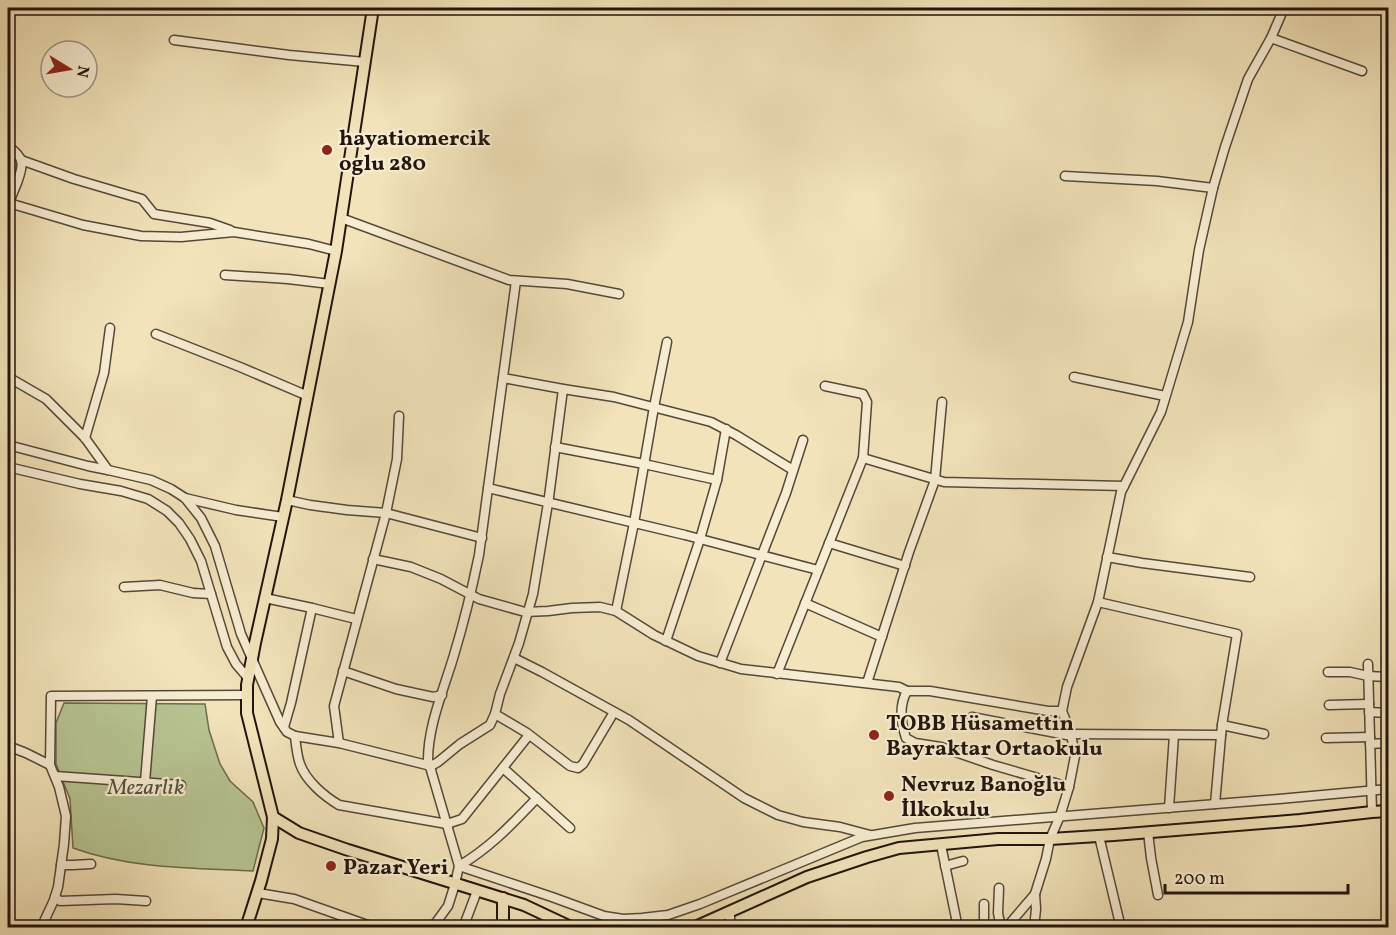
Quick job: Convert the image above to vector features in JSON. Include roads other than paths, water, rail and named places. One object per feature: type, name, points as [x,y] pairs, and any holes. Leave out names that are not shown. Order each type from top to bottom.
[{"type":"main road","points":[[246,927],[258,893],[272,839],[273,817],[247,712],[248,678],[287,500],[330,284],[373,8]]},
{"type":"main road","points":[[693,927],[807,877],[867,856],[899,848],[998,839],[1099,836],[1389,811]]},
{"type":"main road","points":[[273,817],[299,834],[524,904],[573,927]]},
{"type":"main road","points":[[502,898],[503,927]]},
{"type":"street","points":[[1034,927],[1035,894],[1050,839],[1069,787],[1075,756],[1071,735],[1062,711],[1067,687],[1098,602],[1121,492],[1161,412],[1188,322],[1199,249],[1213,188],[1248,79],[1271,38],[1284,8]]},
{"type":"street","points":[[1271,38],[1362,71]]},
{"type":"street","points":[[174,40],[278,54],[365,62]]},
{"type":"street","points":[[8,146],[17,153],[22,168],[8,204],[83,225],[141,236],[181,237],[234,232]]},
{"type":"street","points":[[21,160],[74,179],[142,199],[154,214],[210,223],[234,232],[309,244],[336,251]]},
{"type":"street","points":[[1065,176],[1213,188]]},
{"type":"street","points":[[341,218],[509,280],[567,284],[619,294]]},
{"type":"street","points":[[225,275],[330,284]]},
{"type":"street","points":[[432,927],[448,906],[459,866],[428,760],[428,749],[435,717],[471,594],[482,538],[516,281]]},
{"type":"street","points":[[85,438],[104,373],[110,328]]},
{"type":"street","points":[[156,334],[308,396]]},
{"type":"street","points":[[616,611],[667,342]]},
{"type":"street","points":[[8,377],[46,399],[85,438],[108,470]]},
{"type":"street","points":[[1074,377],[1165,396]]},
{"type":"street","points":[[503,378],[614,397],[711,422],[793,470]]},
{"type":"street","points":[[777,674],[863,458],[867,402],[863,394],[825,386]]},
{"type":"street","points":[[8,445],[151,480],[185,498],[201,518],[215,546],[241,633],[287,732],[295,736],[339,743],[431,766],[490,725],[495,714],[533,594],[563,389]]},
{"type":"street","points":[[867,683],[935,480],[942,402]]},
{"type":"street","points":[[339,743],[334,706],[399,470],[397,459],[399,416]]},
{"type":"street","points":[[666,640],[717,480],[726,429]]},
{"type":"street","points":[[720,663],[786,493],[803,440]]},
{"type":"street","points":[[555,447],[717,480]]},
{"type":"street","points":[[863,458],[944,482],[1125,486]]},
{"type":"street","points":[[8,467],[148,499],[167,511],[179,522],[201,561],[227,646],[236,664],[248,678]]},
{"type":"street","points":[[488,488],[818,570]]},
{"type":"street","points":[[185,498],[236,510],[283,517]]},
{"type":"street","points":[[287,500],[347,510],[386,513],[482,538]]},
{"type":"street","points":[[829,543],[905,566]]},
{"type":"street","points":[[1107,557],[1250,578]]},
{"type":"street","points":[[373,559],[411,567],[441,579],[479,599],[528,611],[600,607],[616,611],[698,656],[741,669],[899,687],[907,691],[930,691],[1048,711],[1062,711]]},
{"type":"street","points":[[124,587],[160,585],[193,593],[211,594]]},
{"type":"street","points":[[265,598],[357,619]]},
{"type":"street","points":[[1098,602],[1237,634],[1222,725],[1215,804]]},
{"type":"street","points":[[805,603],[882,637]]},
{"type":"street","points":[[284,727],[312,608]]},
{"type":"street","points":[[514,658],[614,712],[744,798],[778,815],[871,835]]},
{"type":"street","points":[[1368,664],[1372,812]]},
{"type":"street","points":[[344,671],[396,689],[433,697],[442,695]]},
{"type":"street","points":[[1328,672],[1389,677]]},
{"type":"street","points":[[907,691],[902,709],[902,724],[906,738],[915,743],[941,747],[1069,787]]},
{"type":"street","points":[[41,927],[55,897],[66,816],[59,787],[50,765],[51,696],[247,695]]},
{"type":"street","points":[[146,782],[152,696]]},
{"type":"street","points":[[1329,705],[1389,712]]},
{"type":"street","points":[[495,714],[529,735],[570,766],[578,768],[583,764],[614,712]]},
{"type":"street","points":[[972,717],[1071,735],[1221,735]]},
{"type":"street","points":[[1222,725],[1264,734]]},
{"type":"street","points":[[295,736],[300,764],[305,774],[327,798],[339,805],[447,824],[462,819],[529,735]]},
{"type":"street","points":[[1169,808],[1174,735]]},
{"type":"street","points":[[1326,738],[1389,743]]},
{"type":"street","points":[[8,746],[50,765]]},
{"type":"street","points":[[503,768],[570,828]]},
{"type":"street","points":[[55,776],[181,785]]},
{"type":"street","points":[[459,866],[604,916],[623,919],[642,918],[668,915],[700,904],[820,853],[871,835],[915,828],[1389,789]]},
{"type":"street","points":[[459,866],[498,839],[537,798]]},
{"type":"street","points":[[1148,832],[1158,895]]},
{"type":"street","points":[[1099,836],[1121,927]]},
{"type":"street","points":[[941,845],[958,927]]},
{"type":"street","points":[[945,866],[963,861]]},
{"type":"street","points":[[61,865],[91,864]]},
{"type":"street","points":[[999,888],[998,913],[1001,927]]},
{"type":"street","points":[[463,927],[477,891]]},
{"type":"street","points":[[258,893],[294,899],[360,925],[376,927]]},
{"type":"street","points":[[1006,927],[1035,894]]},
{"type":"street","points":[[55,897],[60,901],[116,899],[146,901]]},
{"type":"street","points":[[984,904],[984,927]]},
{"type":"street","points":[[730,911],[730,927]]},
{"type":"place","name":"hayatiomercik oglu 280","points":[[327,150]]},
{"type":"place","name":"TOBB Hüsamettin Bayraktar Ortaokulu","points":[[874,735]]},
{"type":"place","name":"Nevruz Banoğlu İlkokulu","points":[[889,796]]},
{"type":"place","name":"Pazar Yeri","points":[[331,866]]},
{"type":"park label","name":"Mezarlık","points":[[146,786]]}]
